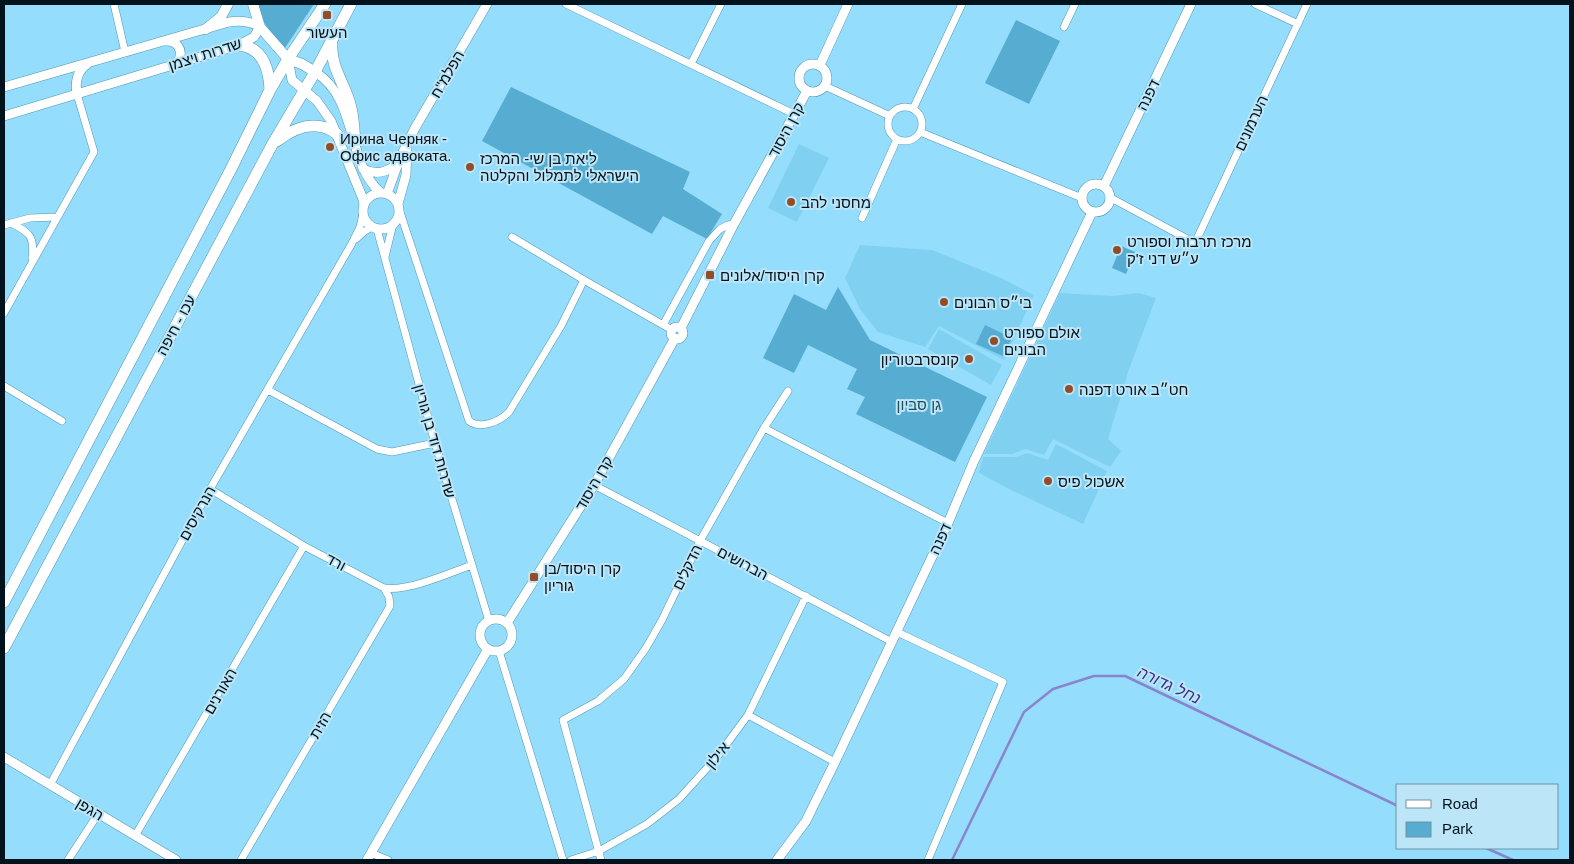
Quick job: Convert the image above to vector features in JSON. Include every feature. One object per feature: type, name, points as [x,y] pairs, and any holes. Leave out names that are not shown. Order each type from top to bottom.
[{"type":"highway","name":"עכו - חיפה","points":[[4,602],[231,169],[270,90],[288,59],[325,4]]},
{"type":"highway","name":"עכו - חיפה","points":[[4,648],[272,145],[305,90],[351,4]]},
{"type":"highway","points":[[332,40],[332,58],[353,117],[355,144]]},
{"type":"highway","points":[[239,45],[253,48],[261,56],[269,73],[270,90]]},
{"type":"highway","points":[[272,145],[293,130],[304,126],[322,126],[331,129],[336,134]]},
{"type":"main road","points":[[206,29],[221,16],[228,4]]},
{"type":"main road","points":[[253,4],[254,13],[260,27],[288,59],[302,64],[315,72]]},
{"type":"street","points":[[114,4],[125,52]]},
{"type":"street","name":"הפלמ\"ח","points":[[384,193],[415,128],[487,4]]},
{"type":"street","points":[[566,4],[794,114]]},
{"type":"street","points":[[691,64],[721,4]]},
{"type":"street","points":[[820,66],[848,4]]},
{"type":"street","points":[[913,109],[962,4]]},
{"type":"street","points":[[1064,27],[1075,4]]},
{"type":"street","name":"דפנה","points":[[1104,186],[1191,4]]},
{"type":"street","points":[[1255,4],[1298,24]]},
{"type":"street","name":"הערמונים","points":[[1111,198],[1195,243],[1307,4]]},
{"type":"street","name":"שדרות ויצמן","points":[[4,87],[237,21],[252,22],[260,27],[254,37],[239,45],[4,116]]},
{"type":"street","points":[[165,41],[173,41],[180,50],[178,60],[173,65]]},
{"type":"street","points":[[288,59],[292,80],[305,90],[331,121],[363,199],[363,210],[368,224],[374,228],[383,229],[393,224],[398,215],[398,206]]},
{"type":"street","points":[[4,313],[94,152],[76,86],[77,76],[89,62]]},
{"type":"street","points":[[811,64],[820,66],[824,68],[827,77],[825,86],[819,91],[807,91],[800,85],[798,76],[803,68],[811,64]]},
{"type":"street","points":[[315,72],[324,77],[345,110],[355,144],[372,184],[384,193],[392,196],[398,206],[469,422],[479,424],[495,421],[503,418],[509,412],[560,326],[584,280]]},
{"type":"street","points":[[825,86],[890,116]]},
{"type":"street","name":"קרן היסוד","points":[[506,623],[594,485],[807,91]]},
{"type":"street","points":[[902,108],[913,109],[920,115],[922,121],[920,132],[914,139],[909,141],[897,139],[890,133],[888,128],[890,116],[896,110],[902,108]]},
{"type":"street","points":[[920,132],[1082,198]]},
{"type":"street","points":[[862,218],[897,139]]},
{"type":"street","name":"הפלמ\"ח","points":[[398,206],[406,174],[407,144]]},
{"type":"street","points":[[364,168],[379,173],[386,172],[397,164]]},
{"type":"street","points":[[1099,184],[1104,186],[1111,198],[1105,210],[1092,212],[1084,207],[1082,198],[1086,189],[1099,184]]},
{"type":"street","points":[[363,210],[368,198],[372,195],[384,193]]},
{"type":"street","name":"הנרקיסים","points":[[50,785],[210,489],[351,245],[360,227],[363,210]]},
{"type":"street","name":"דפנה","points":[[777,860],[806,821],[835,762],[1092,212]]},
{"type":"street","points":[[7,224],[30,218],[57,217]]},
{"type":"street","points":[[7,224],[26,231],[32,240],[32,261]]},
{"type":"street","name":"שדרות דוד בן גוריון","points":[[385,260],[393,224]]},
{"type":"street","points":[[663,325],[709,241],[720,229],[734,224]]},
{"type":"street","name":"הנרקיסים","points":[[351,245],[365,231],[374,228]]},
{"type":"street","name":"שדרות דוד בן גוריון","points":[[374,228],[385,260],[434,443],[489,621]]},
{"type":"street","points":[[512,238],[676,332]]},
{"type":"street","points":[[4,386],[62,421]]},
{"type":"street","points":[[268,390],[377,449],[392,452],[434,443]]},
{"type":"street","name":"הדקלים","points":[[599,851],[563,720],[598,701],[624,679],[646,648],[662,620],[700,541],[764,428],[788,392]]},
{"type":"street","points":[[764,428],[948,523]]},
{"type":"street","name":"הברושים","points":[[594,485],[892,642]]},
{"type":"street","name":"ורד","points":[[210,489],[304,546],[384,588],[409,587],[472,566]]},
{"type":"street","name":"האורנים","points":[[135,836],[304,546]]},
{"type":"street","name":"הזית","points":[[241,860],[390,606],[389,597],[384,588]]},
{"type":"street","name":"אילון","points":[[571,860],[599,851],[647,824],[679,799],[717,757],[748,715],[806,596]]},
{"type":"street","points":[[500,619],[506,623],[512,631],[511,641],[508,646],[499,651],[488,649],[481,642],[480,632],[482,627],[489,621],[500,619]]},
{"type":"street","points":[[897,632],[1003,682],[928,860]]},
{"type":"street","points":[[388,860],[369,857],[488,649]]},
{"type":"street","points":[[499,651],[563,860]]},
{"type":"street","points":[[748,715],[835,762]]},
{"type":"street","name":"הגפן","points":[[4,757],[176,860]]},
{"type":"street","points":[[68,860],[98,814]]},
{"type":"street","points":[[599,851],[601,860]]},
{"type":"shaded area","points":[[799,144],[829,158],[797,222],[768,208]]},
{"type":"shaded area","name":"בי״ס הבונים","points":[[860,245],[932,250],[1001,278],[1034,295],[1004,360],[939,326],[925,347],[878,332],[860,309],[845,278]]},
{"type":"shaded area","name":"חט״ב אורט דפנה","points":[[1060,293],[1112,296],[1139,293],[1156,298],[1129,369],[1108,439],[1121,451],[1110,467],[1053,439],[1044,455],[1025,449],[1012,454],[984,454]]},
{"type":"shaded area","name":"קונסרבטוריון","points":[[939,329],[1002,365],[991,385],[928,349]]},
{"type":"shaded area","name":"אשכול פיס","points":[[1056,444],[1107,471],[1083,524],[979,473],[983,457],[1016,457],[1027,453],[1048,460]]},
{"type":"green space","points":[[256,4],[314,4],[285,48],[271,33]]},
{"type":"green space","points":[[1016,20],[1060,41],[1029,104],[985,83]]},
{"type":"green space","points":[[511,87],[690,172],[683,189],[722,214],[707,239],[663,216],[652,234],[482,141]]},
{"type":"green space","points":[[1121,246],[1135,252],[1126,274],[1112,268]]},
{"type":"green space","name":"גן סביון","points":[[838,287],[870,340],[987,397],[955,462],[856,414],[865,397],[847,389],[857,369],[808,345],[794,373],[763,358],[794,294],[826,310]]},
{"type":"green space","name":"אולם ספורט הבונים","points":[[985,325],[1012,338],[1003,356],[976,344]]},
{"type":"waterway","name":"נחל גדורה","points":[[952,860],[1024,712],[1053,689],[1094,676],[1125,676],[1396,805]]},
{"type":"waterway","name":"נחל גדורה","points":[[1488,849],[1513,860]]},
{"type":"place","name":"העשור","points":[[327,15]]},
{"type":"place","name":"Ирина Черняк - Офис адвоката.","points":[[330,147]]},
{"type":"place","name":"ליאת בן שי- המרכז הישראלי לתמלול והקלטה","points":[[470,167]]},
{"type":"place","name":"מחסני להב","points":[[791,202]]},
{"type":"place","name":"מרכז תרבות וספורט ע״ש דני ז'ק","points":[[1117,250]]},
{"type":"place","name":"קרן היסוד/אלונים","points":[[710,275]]},
{"type":"place","name":"בי״ס הבונים","points":[[944,302]]},
{"type":"place","name":"אולם ספורט הבונים","points":[[994,341]]},
{"type":"place","name":"קונסרבטוריון","points":[[969,359]]},
{"type":"place","name":"חט״ב אורט דפנה","points":[[1069,389]]},
{"type":"place","name":"אשכול פיס","points":[[1048,481]]},
{"type":"place","name":"קרן היסוד/בן גוריון","points":[[534,577]]}]
